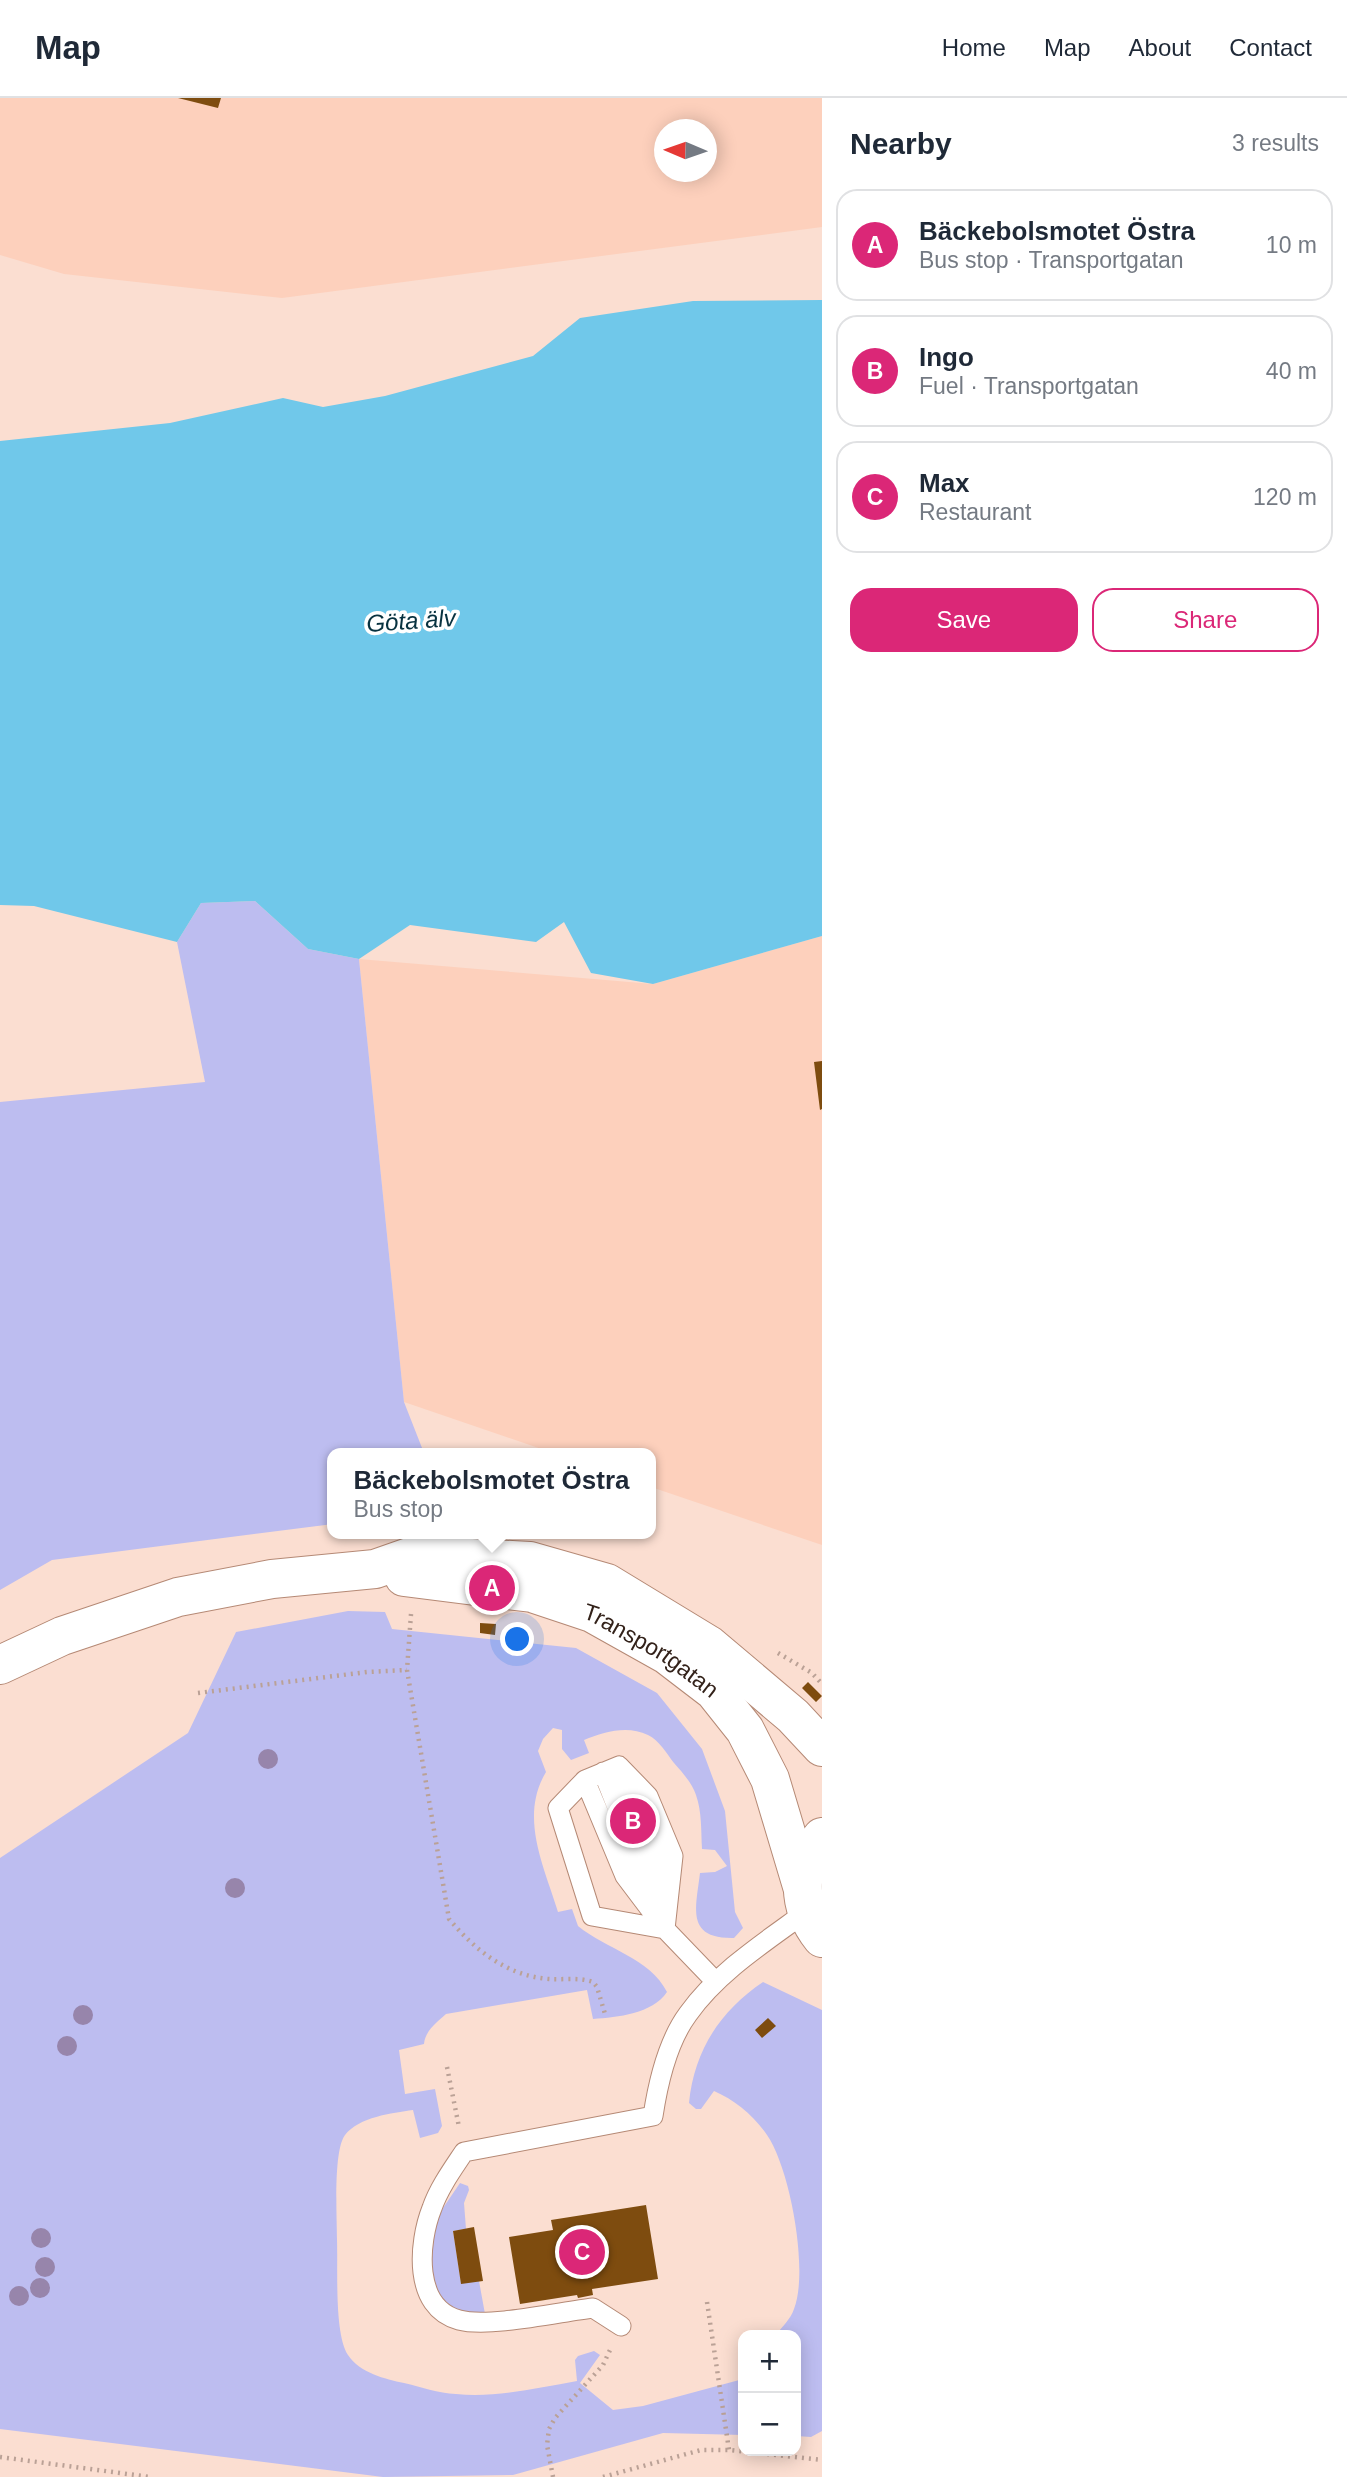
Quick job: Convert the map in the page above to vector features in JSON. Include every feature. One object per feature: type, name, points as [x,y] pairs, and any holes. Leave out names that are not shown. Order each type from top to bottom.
[{"type":"street","name":"Transportgatan","points":[[0,1665],[62,1636],[178,1597],[272,1579],[375,1569],[415,1555],[530,1560],[607,1583],[709,1645],[793,1716],[822,1747]]},
{"type":"street","name":"Transportgatan","points":[[375,1569],[415,1580],[532,1593],[592,1613],[667,1655],[715,1691],[745,1730],[770,1779],[810,1912]]},
{"type":"street","points":[[810,1912],[810,1856],[822,1837]]},
{"type":"lane","points":[[611,1769],[585,1780],[558,1808],[592,1916],[665,1929]]},
{"type":"lane","points":[[611,1769],[665,1929]]},
{"type":"lane","points":[[611,1769],[648,1796],[673,1856],[665,1929]]},
{"type":"lane","points":[[585,1780],[625,1876],[665,1929],[716,1982]]},
{"type":"lane","points":[[621,2326],[593,2308],[482,2323],[443,2314],[431,2298],[424,2279],[424,2236],[431,2209],[447,2177],[464,2152],[653,2116],[664,2063],[687,2015],[716,1982],[758,1947],[810,1912]]},
{"type":"path","points":[[412,1610],[407,1670],[449,1919],[464,1937],[485,1955],[525,1975],[593,1982],[605,2014]]},
{"type":"path","points":[[198,1693],[354,1673],[407,1670]]},
{"type":"path","points":[[447,2067],[464,2152]]},
{"type":"path","points":[[707,2302],[729,2450]]},
{"type":"path","points":[[553,2477],[547,2445],[549,2429],[555,2418],[603,2365],[621,2326]]},
{"type":"path","points":[[603,2477],[701,2451],[729,2450],[822,2460]]},
{"type":"path","points":[[0,2457],[150,2477]]},
{"type":"shaded area","points":[[0,98],[822,98],[822,227],[282,298],[64,274],[0,255]]},
{"type":"shaded area","points":[[255,901],[308,949],[359,959],[404,1402],[422,1448],[327,1448],[327,1525],[52,1560],[0,1590],[0,1102],[205,1082],[177,942],[201,903]]},
{"type":"shaded area","points":[[822,936],[822,1545],[656,1489],[656,1448],[538,1448],[404,1402],[359,959],[653,984]]},
{"type":"shaded area","points":[[348,1611],[385,1612],[392,1629],[576,1648],[657,1693],[702,1749],[725,1811],[735,1912],[743,1928],[734,1938],[707,1933],[697,1919],[700,1873],[715,1872],[727,1866],[715,1850],[702,1849],[700,1815],[694,1791],[659,1744],[652,1737],[632,1730],[599,1734],[584,1740],[589,1753],[571,1760],[562,1749],[562,1730],[553,1728],[543,1739],[538,1751],[546,1772],[538,1789],[534,1824],[541,1859],[558,1912],[572,1909],[578,1926],[639,1962],[659,1980],[667,1992],[644,2010],[593,2019],[587,1990],[446,2014],[429,2031],[424,2044],[399,2050],[405,2094],[435,2089],[442,2126],[438,2133],[420,2138],[413,2110],[376,2117],[359,2124],[345,2135],[339,2155],[337,2185],[338,2300],[341,2332],[348,2355],[359,2366],[373,2374],[443,2392],[486,2395],[516,2392],[577,2381],[575,2360],[578,2356],[594,2351],[600,2355],[580,2383],[613,2410],[643,2406],[738,2380],[738,2435],[663,2433],[513,2475],[383,2477],[0,2429],[0,1858],[188,1733],[236,1632]]},
{"type":"shaded area","points":[[763,1982],[822,2010],[822,2431],[811,2437],[801,2436],[801,2330],[779,2330],[794,2309],[799,2270],[795,2220],[783,2171],[767,2135],[744,2109],[714,2091],[701,2109],[696,2109],[689,2103],[703,2050],[722,2019]]},
{"type":"shaded area","points":[[460,2183],[468,2186],[469,2190],[464,2203],[466,2229],[453,2231],[461,2283],[479,2281],[485,2314],[459,2314],[431,2288],[435,2225]]},
{"type":"water","name":"Göta älv","points":[[822,300],[822,936],[653,984],[591,973],[564,922],[536,942],[410,925],[359,959],[308,949],[255,901],[201,903],[177,942],[34,906],[0,905],[0,441],[170,423],[283,398],[323,407],[385,396],[533,356],[580,318],[693,301]]},
{"type":"building","points":[[178,98],[221,98],[218,108]]},
{"type":"building","points":[[822,1061],[822,1109],[820,1110],[814,1062]]},
{"type":"building","points":[[480,1623],[496,1624],[495,1635],[480,1633]]},
{"type":"building","points":[[808,1682],[822,1696],[816,1702],[802,1688]]},
{"type":"building","points":[[768,2018],[776,2026],[762,2038],[755,2030]]},
{"type":"building","points":[[646,2205],[658,2279],[592,2289],[593,2295],[578,2298],[577,2295],[520,2304],[509,2237],[553,2230],[551,2220]]},
{"type":"building","points":[[474,2227],[483,2281],[461,2284],[453,2231]]},
{"type":"place","name":"Bäckebolsmotet Östra","points":[[492,1588]]},
{"type":"place","name":"Ingo","points":[[633,1821]]},
{"type":"place","name":"Max","points":[[582,2252]]}]
